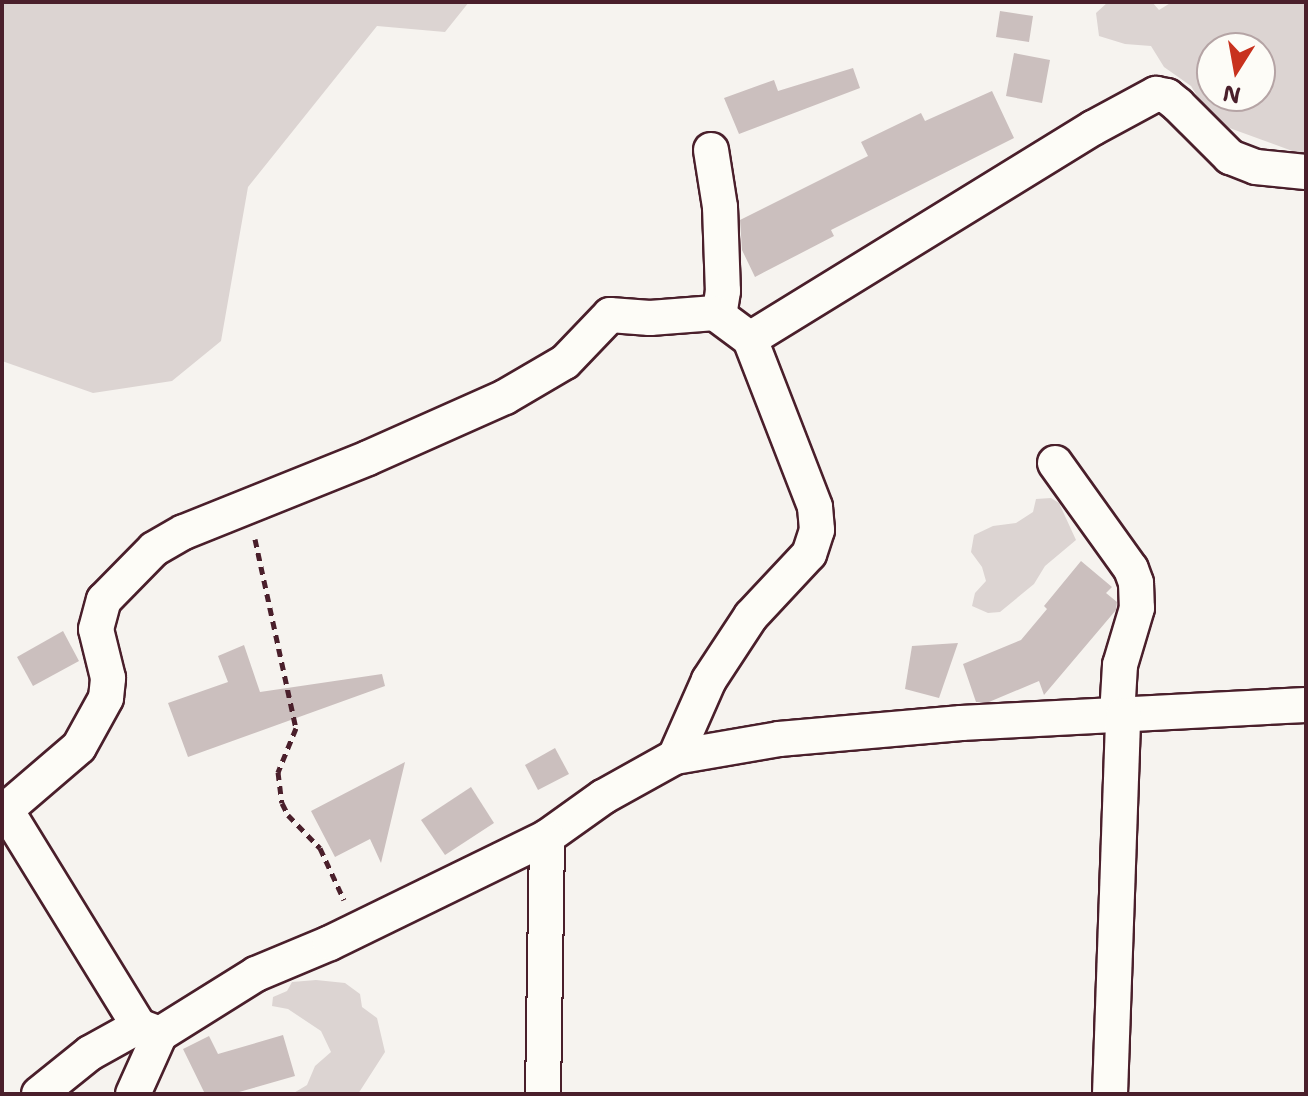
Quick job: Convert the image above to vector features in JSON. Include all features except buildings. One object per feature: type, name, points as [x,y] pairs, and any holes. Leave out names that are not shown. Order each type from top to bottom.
[{"type":"street","points":[[750,339],[1029,167],[1156,94],[1167,96],[1178,105],[1230,157],[1256,167],[1306,172]]},
{"type":"street","points":[[675,757],[709,680],[751,616],[809,554],[817,530],[815,507],[750,339],[721,305],[720,207],[711,150]]},
{"type":"street","points":[[133,1094],[150,1030],[4,811],[79,747],[106,698],[108,678],[96,629],[104,600],[154,549],[184,532],[368,458],[505,397],[565,362],[610,315],[650,318],[721,305]]},
{"type":"street","points":[[1055,463],[1131,569],[1136,583],[1137,608],[1120,665],[1110,1094]]},
{"type":"street","points":[[39,1094],[90,1053],[150,1030],[256,974],[357,930],[547,837],[603,797],[675,757],[779,739],[961,723],[1306,705]]},
{"type":"street","points":[[543,1094],[547,837]]},
{"type":"path","points":[[247,506],[296,728],[278,772],[282,803],[288,815],[320,848],[357,930]]},
{"type":"shaded area","points":[[2,2],[469,2],[445,32],[377,26],[248,187],[221,341],[172,381],[93,393],[2,361]]},
{"type":"shaded area","points":[[1108,2],[1152,2],[1159,10],[1172,2],[1306,2],[1306,156],[1213,122],[1207,112],[1276,112],[1276,32],[1196,32],[1196,94],[1191,86],[1164,67],[1151,46],[1125,44],[1099,36],[1096,13]]},
{"type":"shaded area","points":[[1051,498],[1059,503],[1076,540],[1045,566],[1034,584],[1000,612],[988,613],[972,606],[975,593],[986,581],[982,567],[971,552],[974,535],[993,526],[1016,523],[1033,512],[1036,499]]},
{"type":"shaded area","points":[[316,980],[345,983],[360,994],[362,1007],[377,1018],[385,1052],[358,1094],[292,1094],[307,1085],[315,1066],[331,1052],[321,1031],[288,1009],[272,1006],[273,997],[287,991],[292,982]]}]
